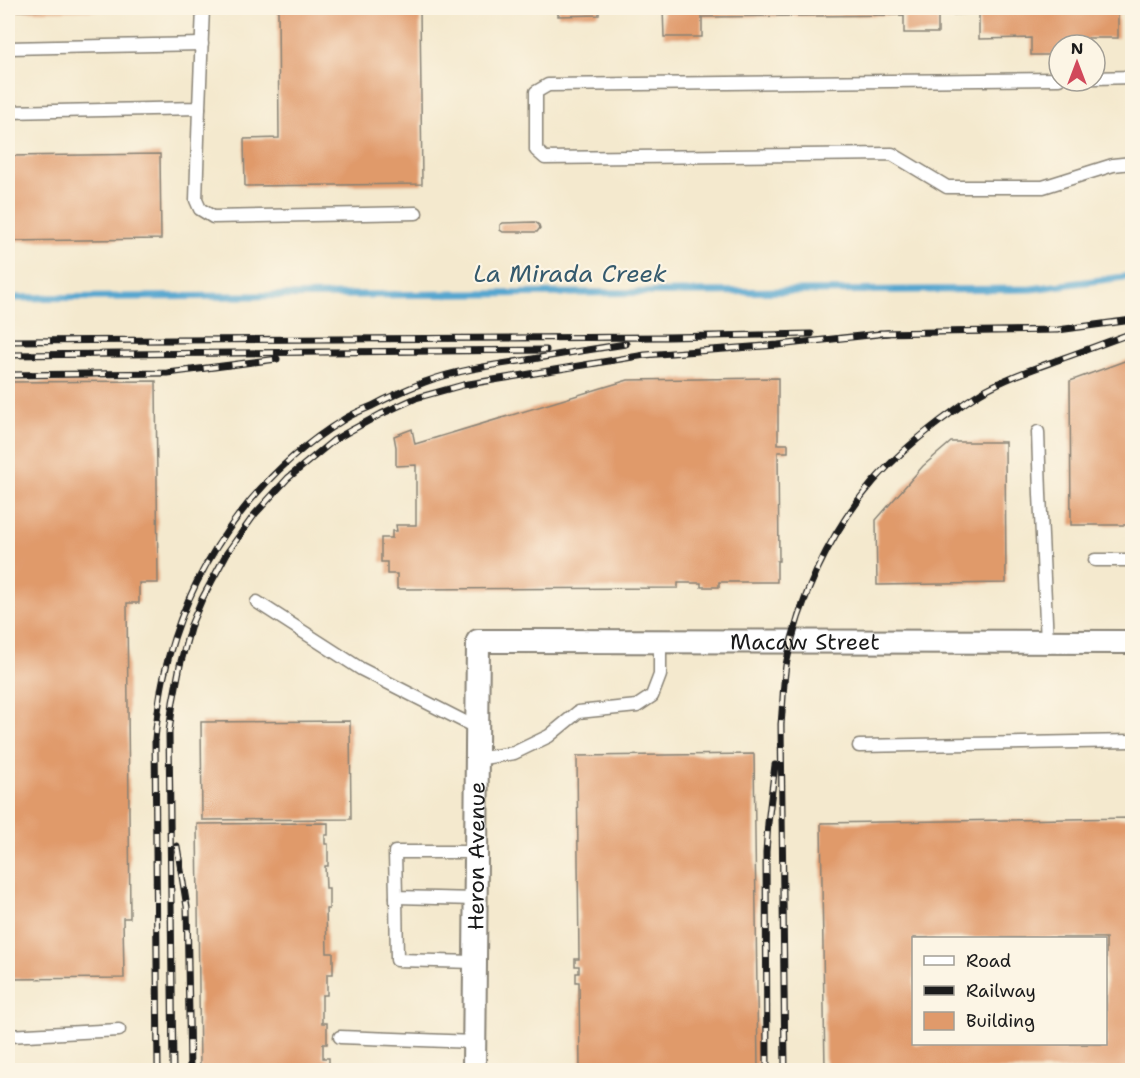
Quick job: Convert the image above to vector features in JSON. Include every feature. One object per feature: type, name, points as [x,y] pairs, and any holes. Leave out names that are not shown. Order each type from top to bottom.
[{"type":"street","name":"Macaw Street","points":[[477,641],[1132,642]]},
{"type":"street","name":"Heron Avenue","points":[[474,1071],[477,641]]},
{"type":"lane","points":[[203,8],[196,200],[200,209],[213,217],[416,213]]},
{"type":"lane","points":[[8,48],[202,44]]},
{"type":"lane","points":[[1107,78],[1132,77]]},
{"type":"lane","points":[[1047,78],[548,86],[536,92],[536,150],[545,158],[892,154],[947,187],[1043,187],[1113,165],[1132,163]]},
{"type":"lane","points":[[8,112],[199,108]]},
{"type":"lane","points":[[1038,432],[1047,642]]},
{"type":"lane","points":[[1095,560],[1132,560]]},
{"type":"lane","points":[[257,602],[361,669],[477,728]]},
{"type":"lane","points":[[477,759],[514,753],[549,736],[578,712],[637,706],[652,696],[660,675],[660,641]]},
{"type":"lane","points":[[859,746],[1132,741]]},
{"type":"lane","points":[[475,962],[397,960],[395,852],[476,852]]},
{"type":"lane","points":[[396,897],[476,899]]},
{"type":"lane","points":[[8,1036],[119,1030]]},
{"type":"lane","points":[[340,1037],[474,1042]]},
{"type":"building","points":[[8,8],[146,8],[146,10],[8,11]]},
{"type":"building","points":[[278,8],[420,8],[422,184],[245,186],[244,139],[279,138]]},
{"type":"building","points":[[558,8],[599,8],[599,15],[558,16]]},
{"type":"building","points":[[663,8],[1127,8],[1127,13],[1118,13],[1118,38],[1107,38],[1107,33],[1047,33],[1047,55],[1031,55],[1031,38],[979,39],[979,14],[938,15],[938,33],[904,33],[904,15],[702,17],[702,37],[664,37]]},
{"type":"building","points":[[160,154],[161,239],[8,241],[8,156]]},
{"type":"building","points":[[535,222],[540,228],[537,232],[503,232],[500,230],[500,225],[503,223]]},
{"type":"building","points":[[1132,359],[1132,525],[1071,525],[1070,381]]},
{"type":"building","points":[[778,378],[778,444],[788,444],[788,452],[778,452],[779,561],[777,561],[777,582],[719,582],[719,587],[701,587],[701,583],[678,583],[678,588],[397,589],[397,574],[387,574],[387,562],[381,562],[381,538],[392,538],[392,531],[397,531],[396,525],[416,525],[416,465],[396,466],[394,436],[412,429],[415,444],[628,380]]},
{"type":"building","points":[[156,381],[158,583],[139,583],[139,603],[127,603],[130,918],[123,918],[124,978],[8,979],[8,382]]},
{"type":"building","points":[[951,442],[1005,442],[1006,583],[877,585],[876,520],[923,466]]},
{"type":"building","points":[[350,721],[351,819],[202,820],[201,722]]},
{"type":"building","points":[[754,754],[758,1070],[580,1070],[579,982],[576,982],[579,966],[575,966],[575,959],[579,959],[577,756]]},
{"type":"building","points":[[1132,818],[1132,1070],[825,1070],[821,823]]},
{"type":"building","points":[[328,823],[328,835],[325,835],[325,844],[328,844],[328,866],[325,866],[326,888],[329,888],[329,909],[326,909],[327,953],[333,953],[333,974],[327,974],[327,995],[322,995],[322,1023],[327,1023],[327,1044],[323,1044],[323,1058],[329,1058],[329,1070],[200,1070],[197,824]]},
{"type":"waterway","name":"La Mirada Creek","points":[[8,298],[1031,289],[1132,276]]},
{"type":"railway","points":[[880,333],[1058,330],[1132,320]]},
{"type":"railway","points":[[173,1070],[169,732],[180,665],[191,625],[227,553],[255,514],[288,478],[334,440],[381,414],[416,398],[463,385],[645,355],[778,345],[888,333]]},
{"type":"railway","points":[[785,1070],[781,724],[785,672],[791,641],[807,592],[818,568],[843,523],[873,482],[900,454],[940,421],[998,383],[1132,333]]},
{"type":"railway","points":[[8,341],[811,334]]},
{"type":"railway","points":[[158,1070],[155,739],[158,708],[174,638],[188,600],[228,530],[252,498],[310,443],[343,420],[391,396],[450,374],[626,344]]},
{"type":"railway","points":[[8,355],[546,350]]},
{"type":"railway","points":[[8,375],[168,373],[277,359]]},
{"type":"railway","points":[[767,1070],[766,852],[775,765]]},
{"type":"railway","points":[[177,846],[187,907],[190,1070]]}]
